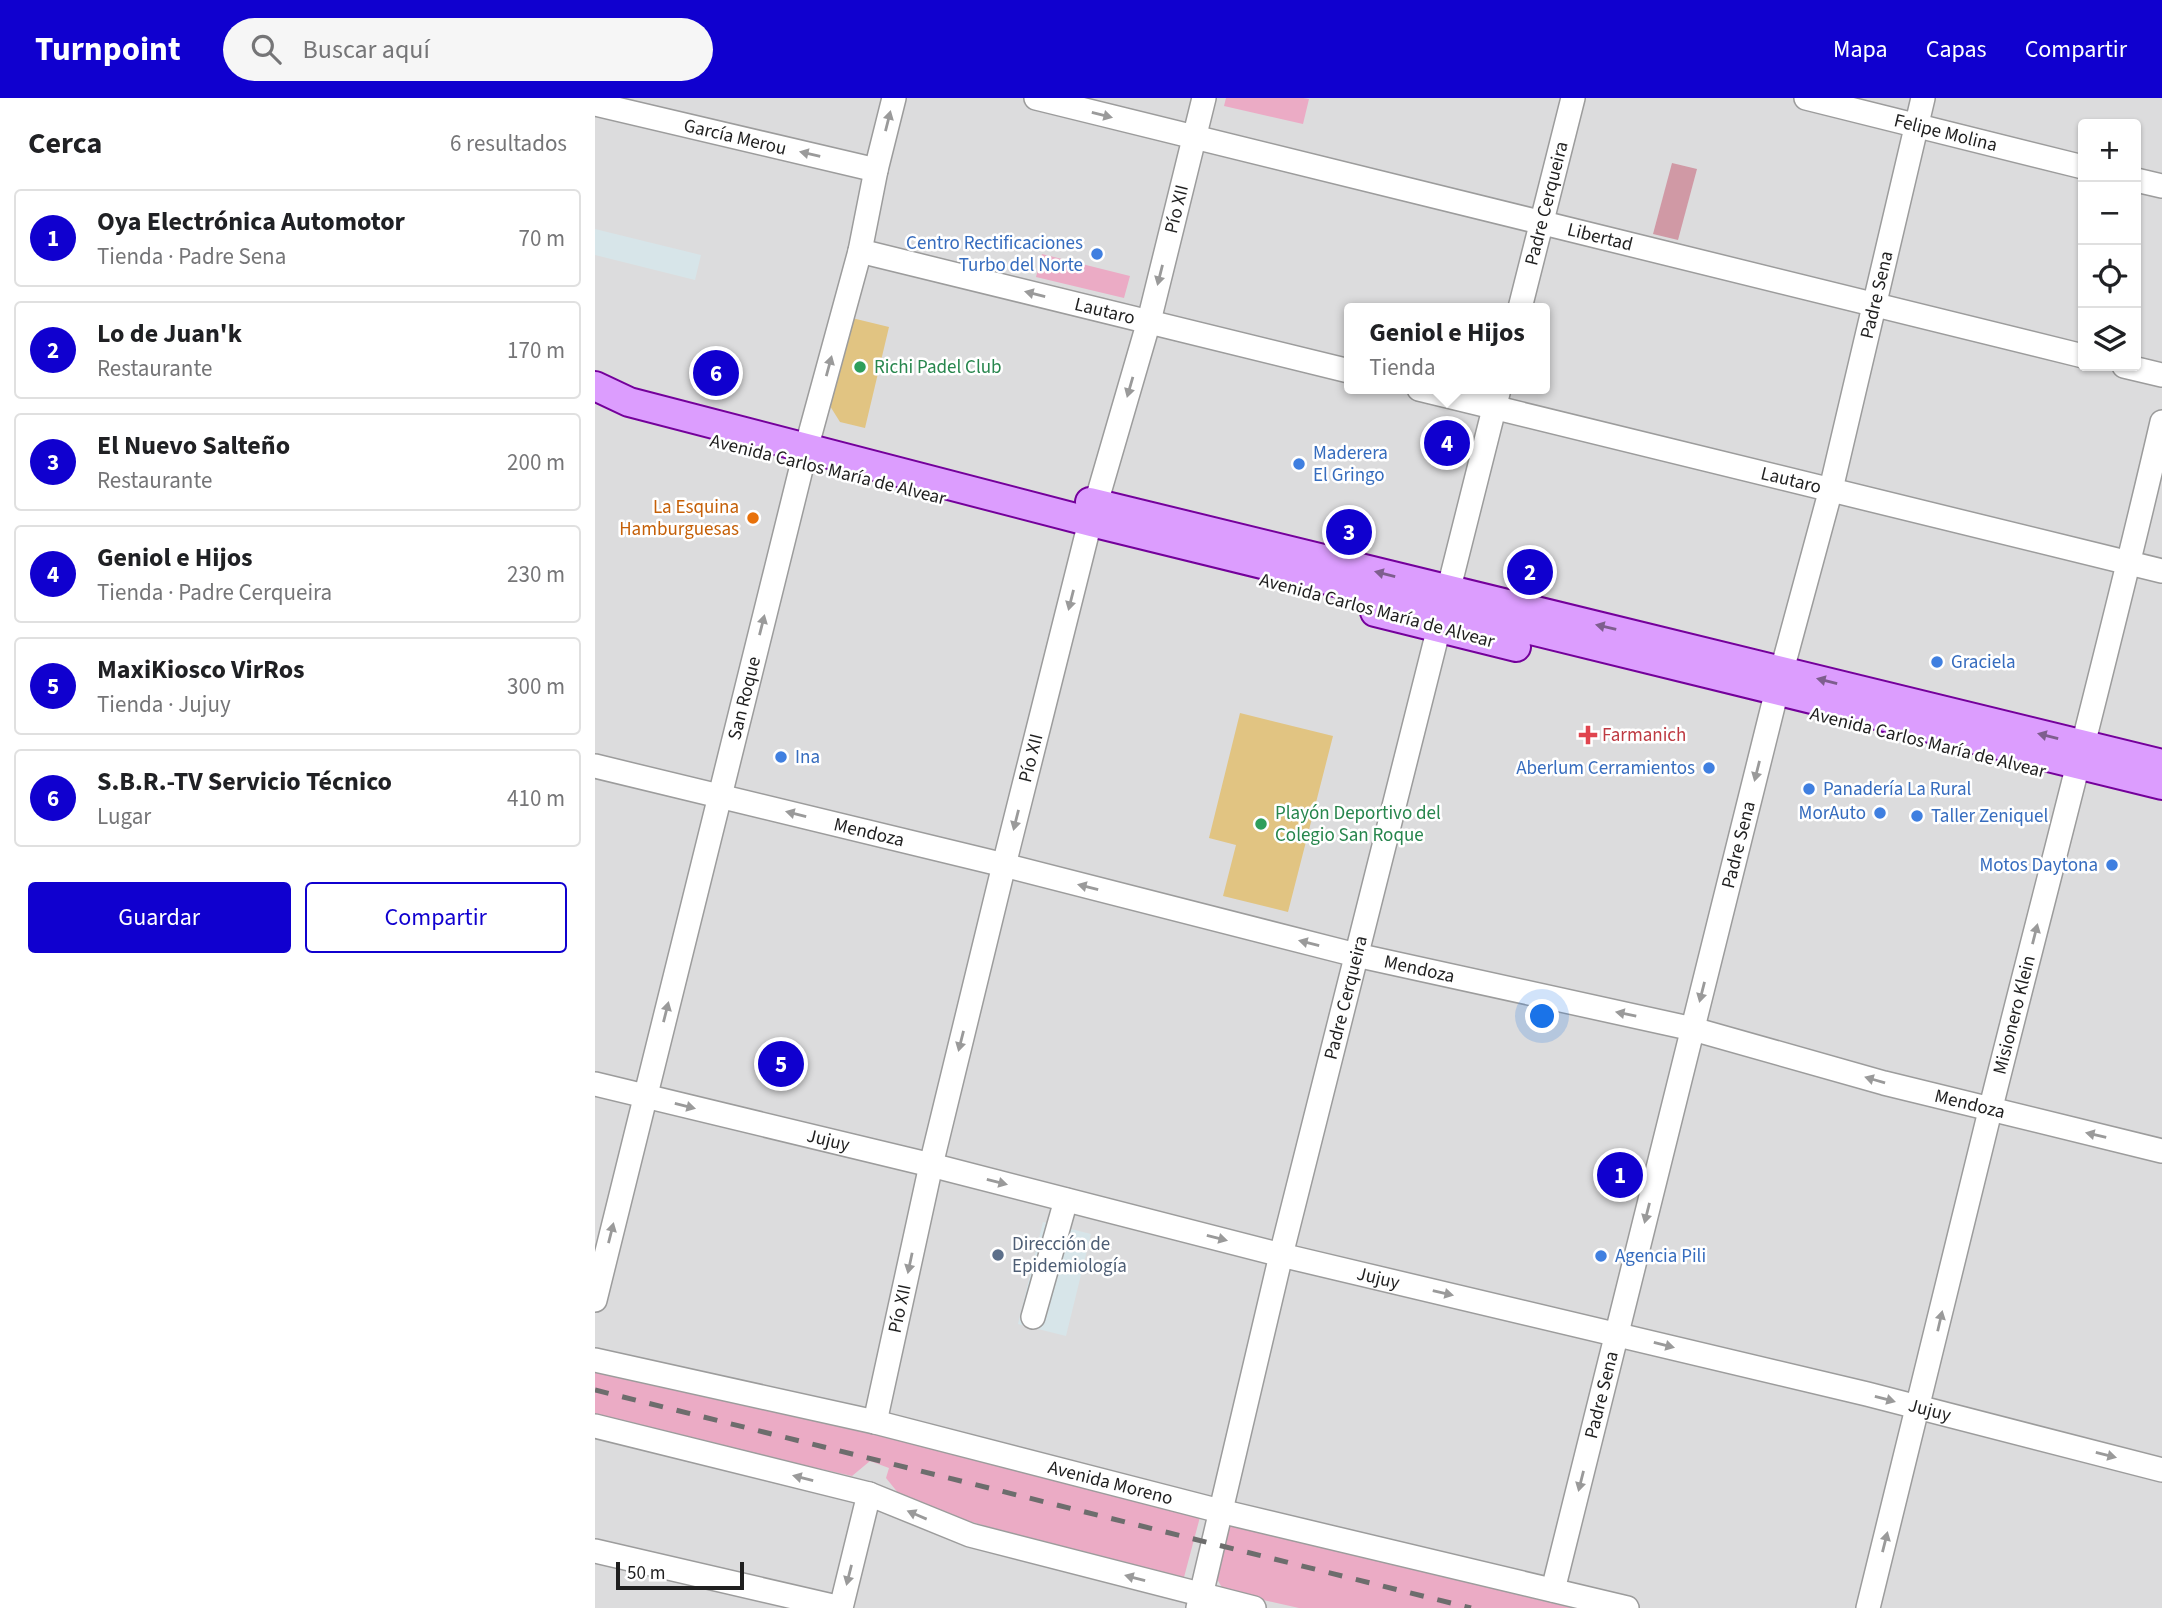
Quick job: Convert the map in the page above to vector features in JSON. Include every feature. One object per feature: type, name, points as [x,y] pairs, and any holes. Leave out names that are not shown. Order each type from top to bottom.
[{"type":"main road","name":"Avenida Carlos María de Alvear","points":[[595,379],[806,449]]},
{"type":"main road","name":"Avenida Carlos María de Alvear","points":[[595,386],[629,402],[806,449],[2162,785]]},
{"type":"main road","name":"Avenida Carlos María de Alvear","points":[[595,402],[629,402]]},
{"type":"main road","name":"Avenida Carlos María de Alvear","points":[[595,408],[806,449]]},
{"type":"main road","name":"Avenida Carlos María de Alvear","points":[[2077,762],[2162,764]]},
{"type":"main road","name":"Avenida Carlos María de Alvear","points":[[2077,762],[2162,801]]},
{"type":"street","name":"San Roque","points":[[595,1300],[806,449],[860,251],[894,98]]},
{"type":"street","name":"Libertad","points":[[1036,98],[2078,355]]},
{"type":"street","name":"Pío XII","points":[[875,1422],[931,1165],[1004,865],[1091,520],[1149,321],[1204,98]]},
{"type":"street","name":"Padre Cerqueira","points":[[1521,303],[1573,98]]},
{"type":"street","name":"Felipe Molina","points":[[1806,98],[2078,166]]},
{"type":"street","name":"Padre Sena","points":[[1553,1590],[1777,688],[1831,489],[1923,98]]},
{"type":"street","name":"García Merou","points":[[595,104],[876,170]]},
{"type":"street","points":[[2141,181],[2162,186]]},
{"type":"street","name":"Lautaro","points":[[860,251],[1344,370]]},
{"type":"street","points":[[2141,370],[2162,375]]},
{"type":"street","name":"Lautaro","points":[[1462,394],[1496,398],[1831,489],[2162,571]]},
{"type":"street","name":"Padre Cerqueira","points":[[1199,1602],[1281,1255],[1496,398]]},
{"type":"street","name":"Misionero Klein","points":[[1868,1608],[2162,422]]},
{"type":"street","name":"Mendoza","points":[[595,766],[1004,865],[1356,955],[1693,1029],[1990,1110],[2162,1151]]},
{"type":"street","name":"Jujuy","points":[[595,1084],[931,1165],[1281,1255],[1618,1334],[2162,1469]]},
{"type":"street","points":[[1033,1317],[1066,1200]]},
{"type":"street","name":"Avenida Moreno","points":[[595,1360],[875,1422],[1220,1511],[1627,1608]]},
{"type":"street","points":[[595,1426],[869,1494],[970,1535],[1199,1602],[1254,1608]]},
{"type":"street","points":[[595,1551],[841,1608],[869,1494]]},
{"type":"shaded area","points":[[595,98],[2162,98],[2162,1608],[595,1608]]},
{"type":"shaded area","points":[[1226,98],[1309,99],[1303,124],[1224,106]]},
{"type":"shaded area","points":[[1672,163],[1697,169],[1678,240],[1653,234]]},
{"type":"shaded area","points":[[595,229],[701,255],[695,280],[595,255]]},
{"type":"shaded area","points":[[1042,254],[1130,276],[1124,298],[1036,277]]},
{"type":"shaded area","name":"Richi Padel Club","points":[[852,318],[889,327],[865,428],[840,422],[830,406]]},
{"type":"shaded area","name":"Playón Deportivo del Colegio San Roque","points":[[1240,713],[1333,736],[1288,912],[1223,896],[1236,845],[1209,838]]},
{"type":"shaded area","points":[[1043,1222],[1091,1234],[1066,1336],[1018,1324]]},
{"type":"shaded area","points":[[595,1372],[853,1428],[1200,1517],[1183,1581],[968,1521],[899,1494],[886,1478],[889,1468],[870,1461],[852,1476],[595,1418]]},
{"type":"shaded area","points":[[1234,1524],[1572,1608],[1299,1608],[1224,1591],[1214,1574],[1223,1530]]},
{"type":"railway","points":[[595,1390],[1471,1608]]},
{"type":"place","name":"Centro Rectificaciones Turbo del Norte","points":[[1097,254]]},
{"type":"place","name":"Richi Padel Club","points":[[860,367]]},
{"type":"place","name":"S.B.R.-TV Servicio Técnico","points":[[716,373]]},
{"type":"place","name":"Geniol e Hijos","points":[[1447,443]]},
{"type":"place","name":"Maderera El Gringo","points":[[1299,464]]},
{"type":"place","name":"La Esquina Hamburguesas","points":[[753,518]]},
{"type":"place","name":"El Nuevo Salteño","points":[[1349,532]]},
{"type":"place","name":"Lo de Juan'k","points":[[1530,572]]},
{"type":"place","name":"Graciela","points":[[1937,662]]},
{"type":"place","name":"Farmanich","points":[[1588,735]]},
{"type":"place","name":"Ina","points":[[781,757]]},
{"type":"place","name":"Aberlum Cerramientos","points":[[1709,768]]},
{"type":"place","name":"Panadería La Rural","points":[[1809,789]]},
{"type":"place","name":"MorAuto","points":[[1880,813]]},
{"type":"place","name":"Taller Zeniquel","points":[[1917,816]]},
{"type":"place","name":"Playón Deportivo del Colegio San Roque","points":[[1261,824]]},
{"type":"place","name":"Motos Daytona","points":[[2112,865]]},
{"type":"place","name":"MaxiKiosco VirRos","points":[[781,1064]]},
{"type":"place","name":"Oya Electrónica Automotor","points":[[1620,1175]]},
{"type":"place","name":"Dirección de Epidemiología","points":[[998,1255]]},
{"type":"place","name":"Agencia Pili","points":[[1601,1256]]}]
